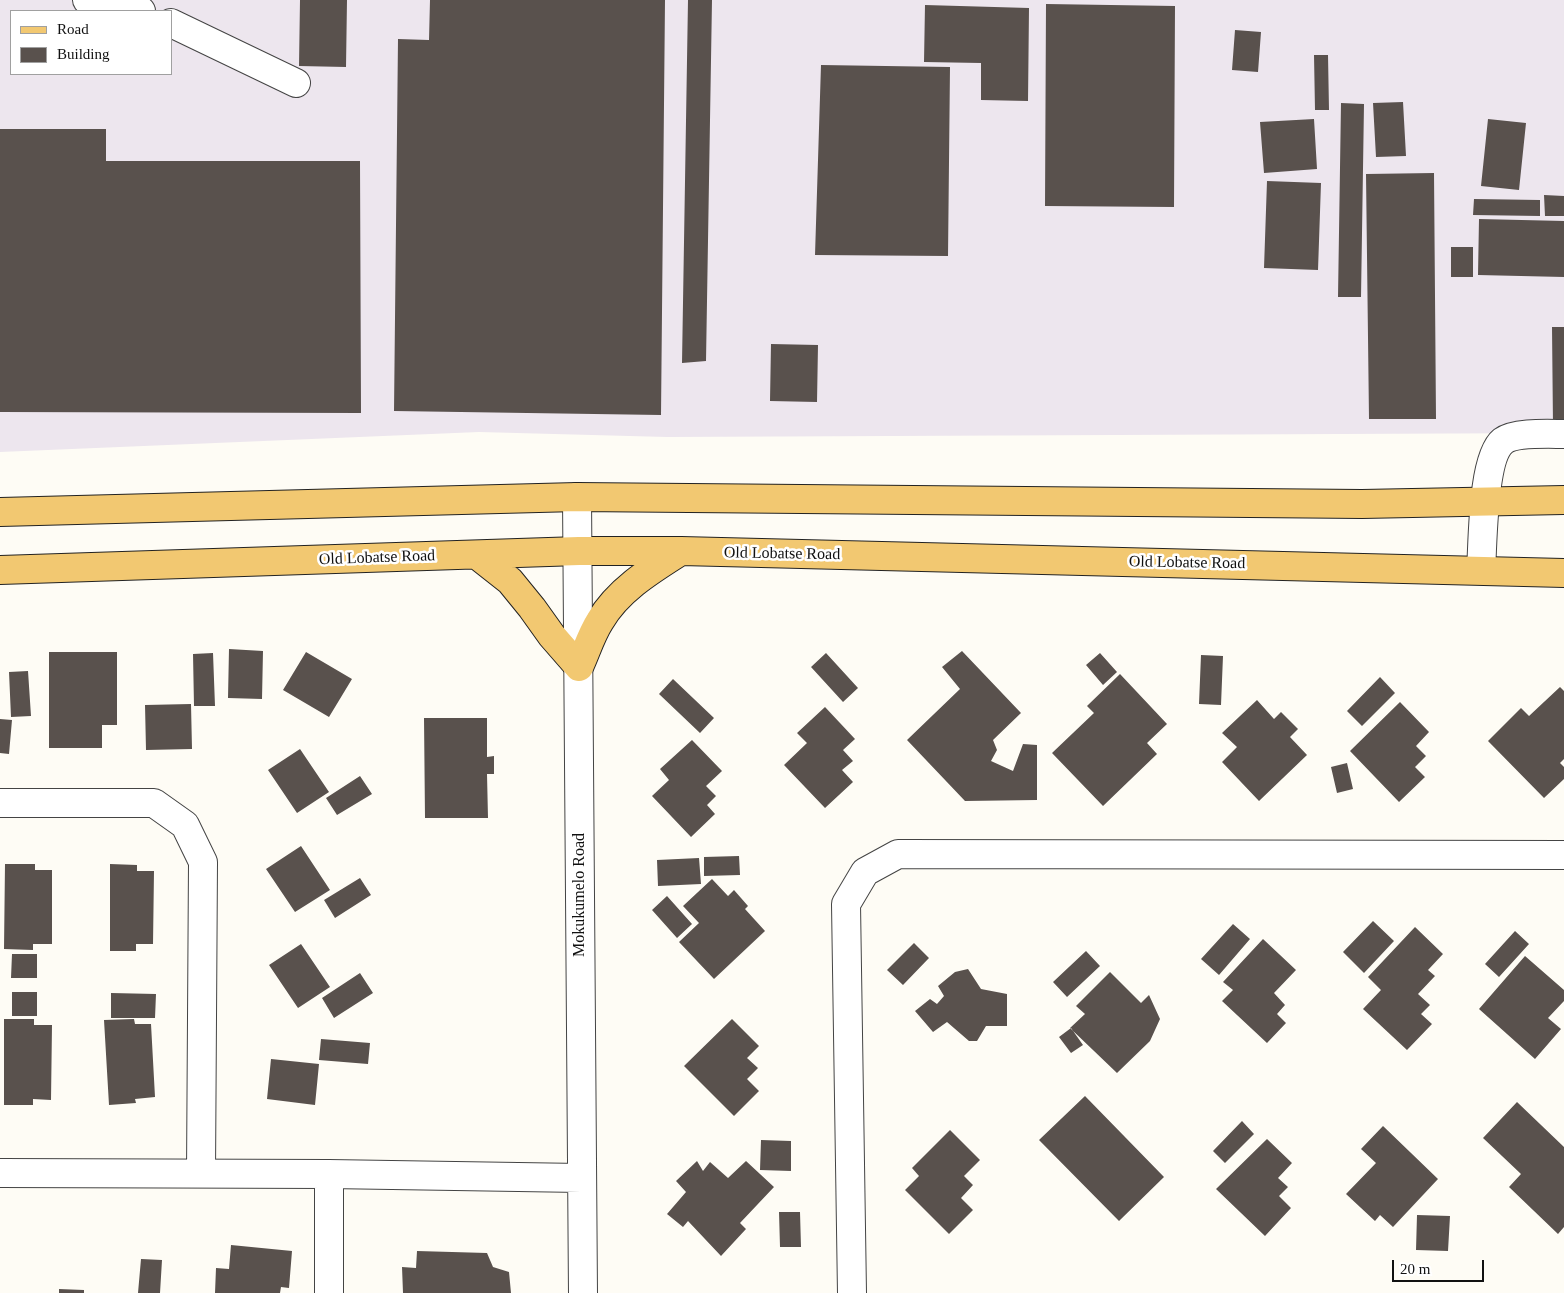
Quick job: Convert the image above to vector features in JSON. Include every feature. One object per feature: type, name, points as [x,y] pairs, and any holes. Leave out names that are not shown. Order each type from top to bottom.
[{"type":"main road","points":[[0,512],[577,497],[1362,504],[1564,500]]},
{"type":"main road","name":"Old Lobatse Road","points":[[0,570],[579,551],[681,551],[1564,572]]},
{"type":"main road","points":[[478,555],[510,581],[552,636],[579,667],[599,621],[614,601],[649,571],[681,551]]},
{"type":"street","points":[[87,0],[127,6],[138,10]]},
{"type":"street","points":[[172,23],[296,83]]},
{"type":"street","points":[[1481,570],[1487,480],[1496,450],[1504,441],[1518,436],[1564,434]]},
{"type":"street","name":"Mokukumelo Road","points":[[577,497],[579,551],[582,1293]]},
{"type":"street","points":[[0,803],[154,803],[185,826],[203,862],[201,1173]]},
{"type":"street","points":[[852,1293],[846,904],[866,872],[898,854],[1564,855]]},
{"type":"street","points":[[0,1173],[329,1174],[581,1178]]},
{"type":"street","points":[[329,1174],[329,1293]]},
{"type":"shaded area","points":[[0,0],[1564,0],[1564,433],[667,437],[479,432],[0,452]]},
{"type":"building","points":[[300,0],[347,0],[346,67],[299,66]]},
{"type":"building","points":[[430,0],[665,0],[661,415],[394,411],[398,39],[429,40]]},
{"type":"building","points":[[688,0],[712,0],[706,361],[682,363]]},
{"type":"building","points":[[1046,4],[1175,6],[1174,207],[1045,206]]},
{"type":"building","points":[[925,5],[1029,8],[1028,101],[981,100],[981,63],[924,62]]},
{"type":"building","points":[[1235,30],[1261,32],[1258,72],[1232,70]]},
{"type":"building","points":[[1314,55],[1328,55],[1329,110],[1315,110]]},
{"type":"building","points":[[821,65],[950,67],[948,256],[815,255]]},
{"type":"building","points":[[1403,102],[1406,156],[1376,157],[1373,103]]},
{"type":"building","points":[[1341,103],[1364,104],[1361,297],[1338,297]]},
{"type":"building","points":[[1314,119],[1317,169],[1264,173],[1260,122]]},
{"type":"building","points":[[1488,119],[1526,123],[1519,190],[1481,186]]},
{"type":"building","points":[[0,129],[106,129],[106,161],[360,161],[361,413],[0,412]]},
{"type":"building","points":[[1434,173],[1436,419],[1369,419],[1366,174]]},
{"type":"building","points":[[1267,181],[1321,183],[1318,270],[1264,268]]},
{"type":"building","points":[[1544,195],[1564,196],[1564,216],[1545,216]]},
{"type":"building","points":[[1474,199],[1540,200],[1540,216],[1473,215]]},
{"type":"building","points":[[1479,219],[1564,221],[1564,277],[1478,275]]},
{"type":"building","points":[[1451,247],[1473,247],[1473,277],[1451,277]]},
{"type":"building","points":[[1552,327],[1564,327],[1564,426],[1553,426]]},
{"type":"building","points":[[771,344],[818,345],[817,402],[770,401]]},
{"type":"building","points":[[229,649],[263,651],[262,699],[228,698]]},
{"type":"building","points":[[962,651],[1021,713],[993,740],[997,750],[991,761],[1013,771],[1023,744],[1037,745],[1037,800],[965,801],[907,740],[960,689],[942,667]]},
{"type":"building","points":[[49,652],[117,652],[117,725],[102,725],[102,748],[49,748]]},
{"type":"building","points":[[306,652],[352,679],[329,717],[283,690]]},
{"type":"building","points":[[213,653],[215,706],[194,706],[193,654]]},
{"type":"building","points":[[826,653],[858,688],[843,702],[811,667]]},
{"type":"building","points":[[1100,653],[1117,672],[1103,685],[1086,665]]},
{"type":"building","points":[[1201,655],[1223,656],[1221,705],[1199,704]]},
{"type":"building","points":[[28,671],[31,716],[11,717],[9,672]]},
{"type":"building","points":[[1120,674],[1167,724],[1147,743],[1157,754],[1103,806],[1052,753],[1094,713],[1087,706]]},
{"type":"building","points":[[1380,677],[1395,693],[1362,726],[1347,711]]},
{"type":"building","points":[[673,679],[714,718],[700,733],[659,694]]},
{"type":"building","points":[[1560,687],[1564,691],[1564,759],[1560,763],[1564,767],[1564,779],[1544,798],[1488,741],[1521,708],[1529,716]]},
{"type":"building","points":[[1257,700],[1274,719],[1281,712],[1298,729],[1290,737],[1307,755],[1259,801],[1222,762],[1237,747],[1222,733]]},
{"type":"building","points":[[1400,702],[1429,732],[1416,746],[1426,756],[1415,767],[1425,777],[1399,802],[1350,751]]},
{"type":"building","points":[[191,704],[192,749],[146,750],[145,705]]},
{"type":"building","points":[[825,707],[855,739],[843,750],[853,761],[842,770],[853,782],[825,808],[784,765],[807,743],[797,733]]},
{"type":"building","points":[[424,718],[487,718],[487,757],[494,756],[494,774],[487,774],[488,818],[425,818]]},
{"type":"building","points":[[0,719],[12,720],[9,754],[0,753]]},
{"type":"building","points":[[692,740],[722,771],[706,786],[716,796],[707,805],[715,814],[691,837],[652,796],[669,780],[660,769]]},
{"type":"building","points":[[300,749],[329,792],[297,813],[268,770]]},
{"type":"building","points":[[1347,763],[1353,789],[1337,793],[1331,767]]},
{"type":"building","points":[[360,776],[372,794],[337,815],[326,798]]},
{"type":"building","points":[[301,846],[330,890],[295,912],[266,869]]},
{"type":"building","points":[[739,856],[740,875],[704,876],[704,857]]},
{"type":"building","points":[[699,858],[701,884],[658,886],[657,860]]},
{"type":"building","points":[[5,864],[35,864],[35,870],[52,870],[52,944],[33,944],[33,950],[4,949]]},
{"type":"building","points":[[110,864],[137,865],[137,871],[154,871],[153,944],[136,944],[136,951],[110,951]]},
{"type":"building","points":[[360,878],[371,895],[335,918],[324,900]]},
{"type":"building","points":[[712,879],[728,896],[734,890],[748,906],[745,909],[765,931],[714,979],[679,942],[699,923],[683,906]]},
{"type":"building","points":[[667,896],[692,924],[677,938],[652,910]]},
{"type":"building","points":[[1373,921],[1394,941],[1364,973],[1343,952]]},
{"type":"building","points":[[1233,924],[1250,939],[1219,975],[1201,959]]},
{"type":"building","points":[[1415,927],[1443,954],[1428,970],[1435,976],[1418,994],[1430,1005],[1421,1014],[1432,1024],[1407,1050],[1363,1009],[1381,990],[1368,977]]},
{"type":"building","points":[[1515,931],[1529,944],[1499,977],[1485,964]]},
{"type":"building","points":[[1263,939],[1296,970],[1274,993],[1285,1005],[1277,1014],[1286,1023],[1267,1043],[1222,1001],[1233,990],[1223,982]]},
{"type":"building","points":[[914,943],[929,958],[903,985],[887,970]]},
{"type":"building","points":[[301,944],[330,987],[298,1008],[269,965]]},
{"type":"building","points":[[1086,951],[1100,966],[1067,997],[1053,982]]},
{"type":"building","points":[[12,954],[37,954],[37,978],[11,978]]},
{"type":"building","points":[[1525,956],[1564,990],[1564,1001],[1548,1018],[1561,1029],[1535,1059],[1479,1009]]},
{"type":"building","points":[[968,969],[981,989],[1007,994],[1007,1026],[986,1026],[977,1041],[969,1041],[947,1022],[933,1032],[915,1011],[930,999],[937,1004],[944,996],[938,986],[955,972]]},
{"type":"building","points":[[1110,972],[1141,1003],[1149,995],[1160,1019],[1150,1041],[1117,1073],[1070,1028],[1085,1014],[1076,1006]]},
{"type":"building","points":[[360,973],[373,993],[334,1018],[322,998]]},
{"type":"building","points":[[12,992],[37,992],[37,1016],[12,1016]]},
{"type":"building","points":[[111,993],[156,994],[155,1018],[111,1018]]},
{"type":"building","points":[[4,1019],[34,1019],[34,1025],[52,1025],[51,1100],[33,1099],[33,1105],[4,1105]]},
{"type":"building","points":[[134,1019],[135,1024],[151,1024],[155,1097],[135,1099],[136,1103],[109,1105],[104,1020]]},
{"type":"building","points":[[732,1019],[759,1046],[747,1058],[758,1068],[747,1079],[759,1091],[734,1116],[684,1066]]},
{"type":"building","points":[[1071,1028],[1083,1045],[1071,1053],[1059,1037]]},
{"type":"building","points":[[321,1039],[370,1043],[368,1064],[319,1060]]},
{"type":"building","points":[[271,1059],[319,1064],[315,1105],[267,1099]]},
{"type":"building","points":[[1085,1096],[1164,1177],[1119,1221],[1039,1140]]},
{"type":"building","points":[[1517,1102],[1564,1147],[1564,1227],[1558,1234],[1509,1187],[1521,1174],[1483,1138]]},
{"type":"building","points":[[1242,1121],[1254,1134],[1225,1163],[1213,1151]]},
{"type":"building","points":[[1383,1126],[1438,1179],[1393,1227],[1380,1215],[1375,1221],[1346,1194],[1376,1163],[1361,1149]]},
{"type":"building","points":[[950,1130],[980,1160],[964,1176],[973,1185],[961,1198],[973,1210],[949,1234],[905,1190],[919,1176],[912,1168]]},
{"type":"building","points":[[1267,1139],[1292,1163],[1278,1178],[1288,1187],[1279,1196],[1291,1208],[1265,1236],[1216,1189]]},
{"type":"building","points":[[761,1140],[791,1141],[791,1171],[760,1170]]},
{"type":"building","points":[[697,1161],[703,1171],[710,1162],[728,1178],[746,1161],[774,1187],[740,1223],[746,1229],[721,1256],[688,1221],[683,1227],[667,1214],[686,1192],[676,1181]]},
{"type":"building","points":[[779,1212],[800,1212],[801,1247],[780,1247]]},
{"type":"building","points":[[1417,1215],[1450,1216],[1448,1251],[1416,1250]]},
{"type":"building","points":[[231,1245],[292,1251],[289,1288],[281,1287],[280,1293],[215,1293],[216,1268],[229,1269]]},
{"type":"building","points":[[417,1251],[487,1253],[493,1267],[509,1272],[511,1293],[403,1293],[402,1267],[416,1268]]},
{"type":"building","points":[[141,1259],[162,1260],[160,1293],[138,1293]]},
{"type":"building","points":[[59,1289],[84,1290],[84,1293],[59,1293]]}]
